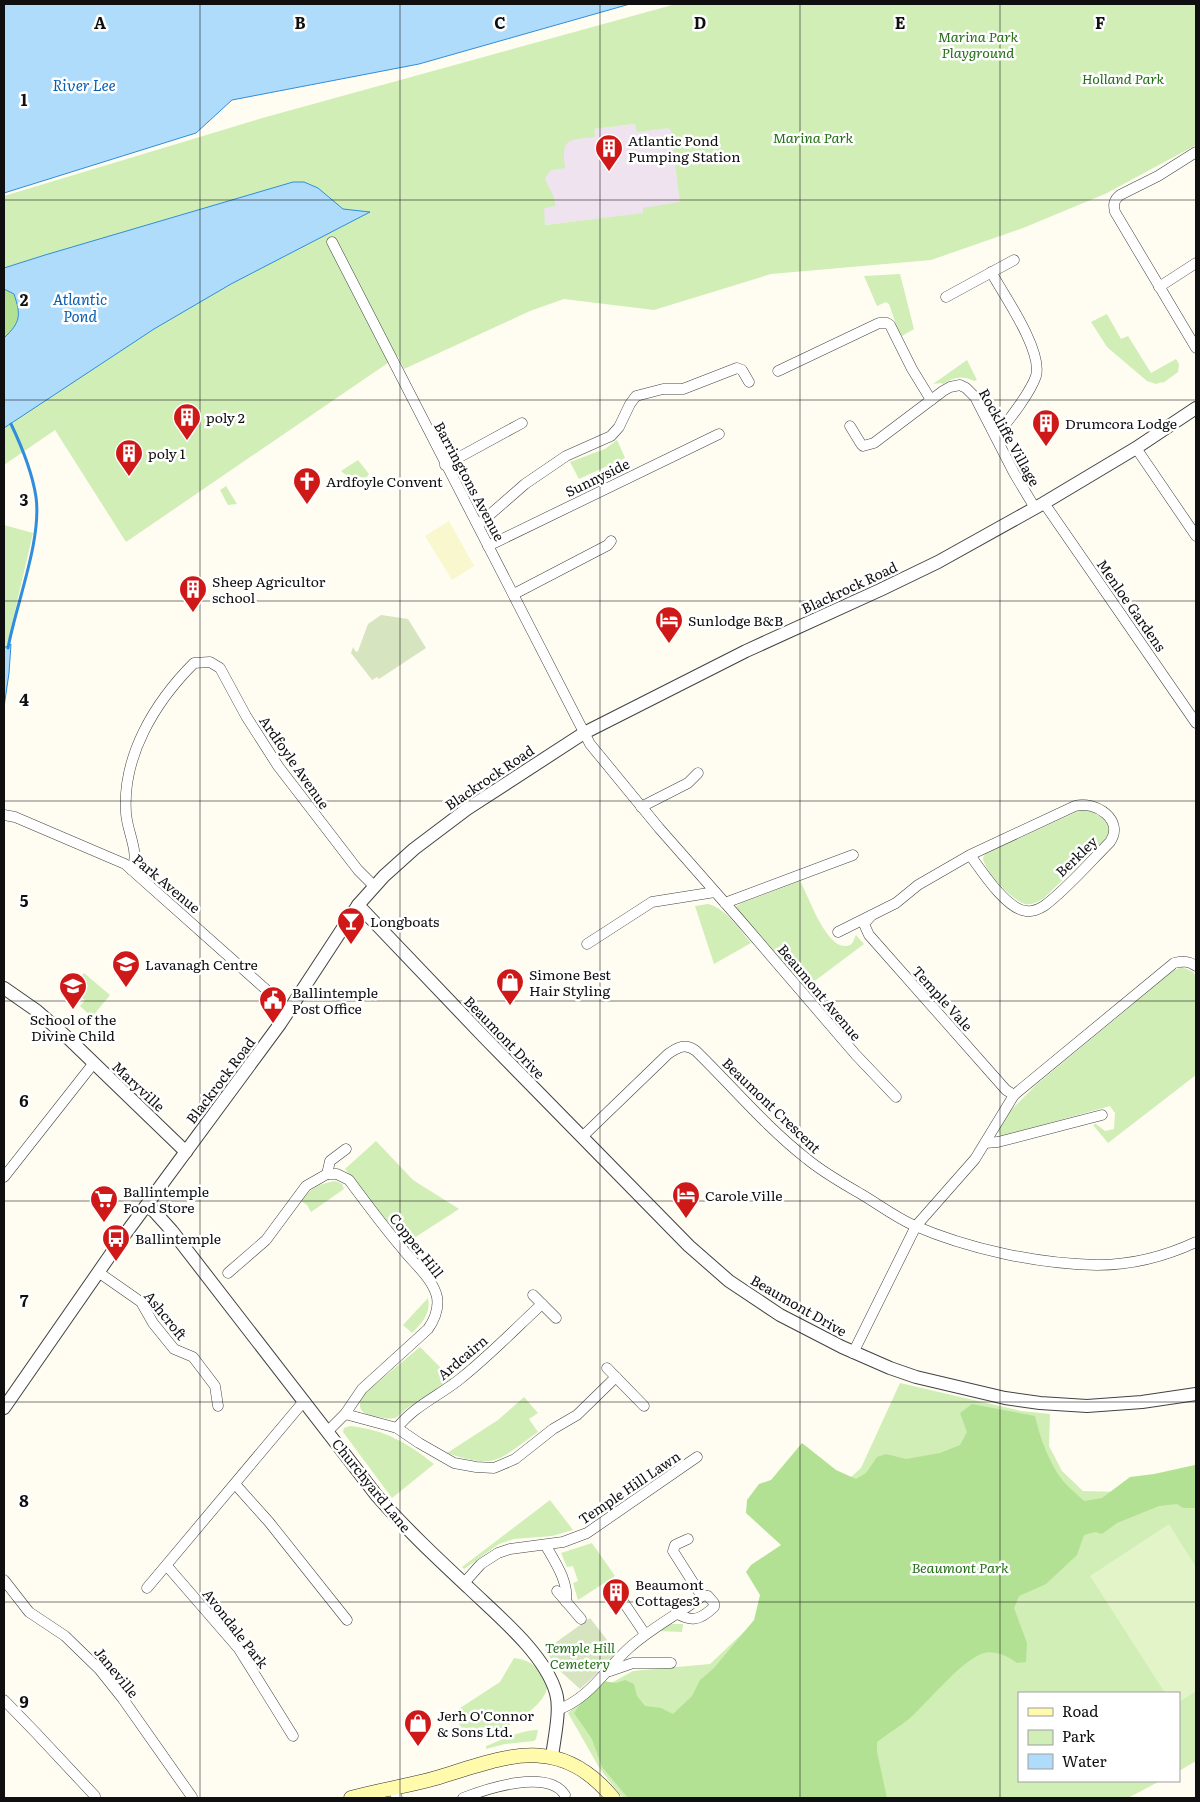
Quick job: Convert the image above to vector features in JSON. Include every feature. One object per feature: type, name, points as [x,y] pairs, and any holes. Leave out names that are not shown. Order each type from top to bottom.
[{"type":"main road","points":[[350,1798],[395,1793],[512,1756],[534,1755],[552,1757],[570,1764],[594,1778],[613,1798]]},
{"type":"street","points":[[1196,152],[1158,176],[1120,194],[1115,198],[1114,203],[1115,212],[1196,348]]},
{"type":"street","name":"Barringtons Avenue","points":[[332,242],[445,465],[578,718],[584,733]]},
{"type":"street","points":[[946,297],[1014,260]]},
{"type":"street","points":[[1159,287],[1196,263]]},
{"type":"street","points":[[991,272],[1033,347],[1037,362],[1037,374],[1034,381],[1012,416],[996,436]]},
{"type":"street","points":[[778,371],[879,323],[887,323],[890,325],[912,370],[931,400]]},
{"type":"street","points":[[478,525],[525,484],[566,456],[611,436],[619,427],[636,396],[663,389],[691,387],[737,368],[742,370],[749,382]]},
{"type":"street","name":"Rockliffe Village","points":[[850,426],[861,444],[867,446],[874,443],[950,387],[963,386],[975,397],[1014,473],[1040,506]]},
{"type":"street","name":"Blackrock Road","points":[[4,1408],[98,1272],[289,1010],[358,905],[374,886],[414,849],[446,824],[584,733],[746,651],[902,580],[1040,506],[1136,448],[1196,408]]},
{"type":"street","points":[[445,465],[522,423]]},
{"type":"street","name":"Sunnyside","points":[[488,546],[719,434]]},
{"type":"street","points":[[1136,448],[1196,536]]},
{"type":"street","name":"Menloe Gardens","points":[[1040,506],[1196,723]]},
{"type":"street","points":[[514,594],[608,545],[611,541]]},
{"type":"street","name":"Ardfoyle Avenue","points":[[132,870],[135,864],[135,856],[126,813],[127,786],[132,764],[145,729],[173,685],[194,663],[210,662],[220,668],[246,716],[278,766],[358,870],[374,886]]},
{"type":"street","name":"Beaumont Avenue","points":[[584,733],[607,767],[641,807],[860,1060],[896,1097]]},
{"type":"street","points":[[641,807],[688,783],[698,773]]},
{"type":"street","name":"Berkley","points":[[872,916],[901,899],[918,885],[970,855],[1081,804],[1090,805],[1105,814],[1114,824],[1115,833],[1110,842],[1056,895],[1034,911],[1026,911],[1013,905],[995,887],[970,855]]},
{"type":"street","name":"Park Avenue","points":[[4,815],[34,825],[125,864],[289,1010]]},
{"type":"street","points":[[725,903],[853,855]]},
{"type":"street","points":[[587,944],[652,902],[715,892]]},
{"type":"street","name":"Beaumont Drive","points":[[358,905],[484,1037],[710,1266],[780,1315],[853,1352],[912,1376],[1000,1397],[1040,1404],[1086,1406],[1142,1402],[1196,1394]]},
{"type":"street","points":[[838,932],[872,916]]},
{"type":"street","name":"Temple Vale","points":[[872,916],[864,924],[869,935],[1006,1090],[1014,1096]]},
{"type":"street","points":[[853,1352],[916,1226],[965,1172],[1014,1096],[1174,963],[1184,961],[1196,966]]},
{"type":"street","name":"Maryville","points":[[4,988],[37,1011],[186,1152]]},
{"type":"street","name":"Beaumont Crescent","points":[[582,1137],[668,1054],[679,1047],[687,1046],[696,1051],[767,1123],[806,1158],[839,1181],[916,1226]]},
{"type":"street","name":"Maryville","points":[[4,1177],[93,1064]]},
{"type":"street","points":[[985,1143],[998,1142],[1102,1115]]},
{"type":"street","points":[[228,1272],[266,1240],[306,1186],[327,1174],[330,1161],[346,1149]]},
{"type":"street","name":"Copper Hill","points":[[327,1174],[336,1174],[349,1180],[400,1247],[433,1286],[437,1302],[434,1320],[428,1329],[370,1380],[355,1398],[346,1414],[328,1432]]},
{"type":"street","name":"Churchyard Lane","points":[[147,1206],[172,1231],[377,1496],[397,1519],[516,1632],[539,1661],[547,1672],[556,1693],[557,1710],[552,1757]]},
{"type":"street","points":[[916,1226],[964,1243],[1003,1253],[1045,1260],[1097,1265],[1144,1260],[1178,1250],[1196,1242]]},
{"type":"street","name":"Ashcroft","points":[[98,1272],[141,1302],[153,1323],[174,1349],[193,1357],[215,1386],[218,1406]]},
{"type":"street","points":[[533,1295],[556,1318]]},
{"type":"street","name":"Ardcairn","points":[[397,1428],[405,1417],[416,1408],[465,1375],[542,1304]]},
{"type":"street","points":[[606,1368],[644,1406]]},
{"type":"street","points":[[346,1414],[397,1428],[448,1460],[467,1466],[494,1468],[515,1459],[553,1429],[577,1415],[616,1377]]},
{"type":"street","points":[[147,1588],[304,1401]]},
{"type":"street","name":"Temple Hill Lawn","points":[[464,1583],[481,1564],[498,1553],[522,1547],[546,1546],[589,1532],[697,1457]]},
{"type":"street","points":[[235,1484],[269,1522],[347,1620]]},
{"type":"street","points":[[688,1539],[675,1545],[673,1551],[700,1597]]},
{"type":"street","points":[[546,1546],[564,1580],[567,1594],[566,1602]]},
{"type":"street","name":"Avondale Park","points":[[167,1566],[239,1649],[293,1736]]},
{"type":"street","name":"Janeville","points":[[4,1580],[28,1612],[66,1636],[99,1669],[123,1699],[192,1797]]},
{"type":"street","points":[[557,1591],[581,1619]]},
{"type":"street","points":[[557,1710],[568,1706],[583,1695],[628,1649],[676,1613],[700,1597],[708,1596],[714,1603],[714,1607],[701,1617],[685,1618],[676,1613]]},
{"type":"street","points":[[620,1597],[646,1634]]},
{"type":"street","points":[[607,1672],[633,1663],[671,1663]]},
{"type":"street","points":[[4,1700],[95,1796]]},
{"type":"street","points":[[463,1798],[500,1786],[528,1782],[548,1784],[557,1788],[565,1795]]},
{"type":"shaded area","points":[[677,119],[688,208],[545,225],[535,136]]},
{"type":"shaded area","points":[[449,521],[474,566],[452,580],[425,536]]},
{"type":"green space","name":"Marina Park","points":[[676,4],[1196,4],[1196,145],[1105,194],[1023,228],[931,260],[771,274],[654,310],[564,299],[530,311],[404,369],[398,356],[126,542],[55,430],[4,465],[4,196],[266,117]],"holes":[[[635,124],[637,132],[669,128],[671,131],[680,202],[643,208],[643,213],[545,225],[544,208],[555,206],[545,178],[551,170],[565,168],[564,150],[568,142],[595,137],[594,129]]]},
{"type":"green space","points":[[900,274],[914,329],[902,336],[889,304],[886,302],[877,306],[864,276]]},
{"type":"green space","points":[[4,289],[14,294],[18,307],[18,318],[14,327],[4,338]]},
{"type":"green space","points":[[1107,314],[1121,339],[1128,336],[1151,373],[1176,359],[1179,364],[1178,372],[1163,383],[1156,384],[1147,381],[1107,347],[1091,322]]},
{"type":"green space","points":[[967,360],[977,380],[958,378],[943,384],[933,384]]},
{"type":"green space","points":[[617,440],[625,458],[579,479],[570,462],[605,449]]},
{"type":"green space","points":[[358,460],[369,474],[366,478],[346,475],[341,471]]},
{"type":"green space","points":[[226,486],[237,504],[228,505],[220,490]]},
{"type":"green space","points":[[4,525],[33,533],[4,658]]},
{"type":"green space","points":[[381,615],[408,619],[426,648],[379,679],[377,677],[372,680],[351,653],[353,647],[356,652],[358,651],[368,624]]},
{"type":"green space","points":[[1083,809],[1095,814],[1106,822],[1110,829],[1108,835],[1044,898],[1030,904],[1020,902],[1000,885],[988,870],[983,858],[985,854]]},
{"type":"green space","points":[[800,881],[824,930],[835,942],[848,946],[856,935],[864,944],[804,989],[735,907]]},
{"type":"green space","points":[[708,904],[727,915],[751,943],[714,964],[695,906]]},
{"type":"green space","points":[[1182,967],[1193,972],[1196,976],[1196,1075],[1108,1143],[1093,1125],[1096,1124],[1105,1131],[1114,1129],[1115,1113],[1110,1106],[1001,1136],[998,1131],[1010,1111],[1036,1085],[1174,970]]},
{"type":"green space","points":[[84,973],[110,995],[92,1017],[80,1006],[85,1000],[71,988]]},
{"type":"green space","points":[[376,1141],[413,1180],[459,1209],[414,1238],[405,1225],[397,1230],[393,1229],[345,1169]]},
{"type":"green space","points":[[336,1181],[342,1184],[344,1189],[311,1212],[307,1205],[301,1201],[316,1187]]},
{"type":"green space","points":[[428,1298],[427,1313],[412,1333],[403,1325]]},
{"type":"green space","points":[[420,1347],[452,1379],[395,1418],[372,1416],[361,1410],[360,1403],[365,1393]]},
{"type":"green space","name":"Beaumont Park","points":[[900,1383],[1021,1411],[1050,1414],[1049,1446],[1062,1471],[1083,1491],[1123,1492],[1196,1471],[1196,1761],[1180,1770],[1180,1692],[1018,1692],[1018,1782],[1158,1782],[1128,1798],[623,1798],[600,1769],[568,1713],[582,1699],[633,1671],[710,1664],[768,1609],[789,1533],[861,1468]]},
{"type":"green space","points":[[524,1397],[538,1413],[529,1419],[538,1432],[505,1455],[496,1459],[477,1461],[447,1453],[498,1420]]},
{"type":"green space","name":"Beaumont Park","points":[[972,1404],[1035,1416],[1042,1441],[1053,1466],[1063,1481],[1084,1501],[1102,1498],[1130,1477],[1195,1465],[1196,1508],[1183,1508],[1177,1504],[1159,1506],[1117,1523],[1102,1534],[1095,1532],[1084,1535],[1077,1555],[1046,1584],[1019,1596],[1014,1608],[1027,1643],[1026,1662],[1017,1663],[1005,1656],[990,1652],[981,1654],[962,1666],[909,1719],[877,1742],[877,1752],[887,1798],[628,1798],[602,1767],[592,1739],[574,1713],[603,1681],[616,1683],[625,1680],[634,1684],[637,1696],[645,1706],[661,1708],[673,1714],[692,1696],[700,1680],[714,1668],[754,1620],[760,1595],[746,1572],[751,1565],[781,1545],[746,1513],[747,1500],[759,1484],[771,1480],[802,1443],[836,1470],[856,1479],[866,1473],[877,1457],[886,1454],[906,1459],[940,1453],[960,1445],[967,1432],[960,1413]]},
{"type":"green space","points":[[350,1426],[385,1434],[415,1450],[434,1464],[392,1498],[343,1432],[344,1428]]},
{"type":"green space","points":[[550,1500],[573,1530],[552,1536],[514,1539],[499,1544],[464,1569],[462,1567]]},
{"type":"green space","points":[[1169,1524],[1196,1567],[1196,1691],[1180,1701],[1180,1692],[1164,1692],[1090,1576]]},
{"type":"green space","points":[[592,1543],[615,1576],[578,1600],[573,1583],[578,1581],[573,1566],[567,1567],[561,1553]]},
{"type":"green space","name":"Temple Hill Cemetery","points":[[590,1618],[618,1654],[580,1689],[560,1671],[545,1650]]},
{"type":"green space","points":[[666,1624],[683,1624],[682,1632],[657,1631]]},
{"type":"green space","points":[[514,1658],[531,1663],[537,1669],[547,1685],[545,1693],[530,1711],[507,1726],[485,1735],[476,1736],[468,1734],[459,1724],[454,1712],[500,1682]]},
{"type":"green space","points":[[538,1730],[534,1741],[505,1744],[486,1749],[486,1746],[512,1736]]},
{"type":"water","name":"River Lee","points":[[4,4],[630,4],[419,64],[232,100],[196,133],[4,193]]},
{"type":"water","name":"Atlantic Pond","points":[[293,182],[304,182],[318,188],[343,209],[370,212],[231,284],[154,329],[4,428],[4,338],[16,323],[18,307],[14,294],[4,289],[4,268]]},
{"type":"water","points":[[11,644],[9,673],[4,707],[4,648]]},
{"type":"waterway","points":[[8,648],[32,552],[37,514],[32,478],[23,450],[11,424]]},
{"type":"place","name":"Atlantic Pond Pumping Station","points":[[609,172]]},
{"type":"place","name":"poly 2","points":[[187,441]]},
{"type":"place","name":"Drumcora Lodge","points":[[1046,447]]},
{"type":"place","name":"poly 1","points":[[129,477]]},
{"type":"place","name":"Ardfoyle Convent","points":[[307,505]]},
{"type":"place","name":"Sheep Agricultor school","points":[[193,613]]},
{"type":"place","name":"Sunlodge B&B","points":[[669,644]]},
{"type":"place","name":"Longboats","points":[[351,945]]},
{"type":"place","name":"Lavanagh Centre","points":[[126,988]]},
{"type":"place","name":"Simone Best Hair Styling","points":[[510,1006]]},
{"type":"place","name":"School of the Divine Child","points":[[73,1010]]},
{"type":"place","name":"Ballintemple Post Office","points":[[273,1024]]},
{"type":"place","name":"Carole Ville","points":[[686,1219]]},
{"type":"place","name":"Ballintemple Food Store","points":[[104,1223]]},
{"type":"place","name":"Ballintemple","points":[[116,1262]]},
{"type":"place","name":"Beaumont Cottages3","points":[[616,1616]]},
{"type":"place","name":"Jerh O'Connor & Sons Ltd.","points":[[418,1747]]},
{"type":"park label","name":"Marina Park Playground","points":[[978,44]]},
{"type":"park label","name":"Holland Park","points":[[1123,78]]}]
